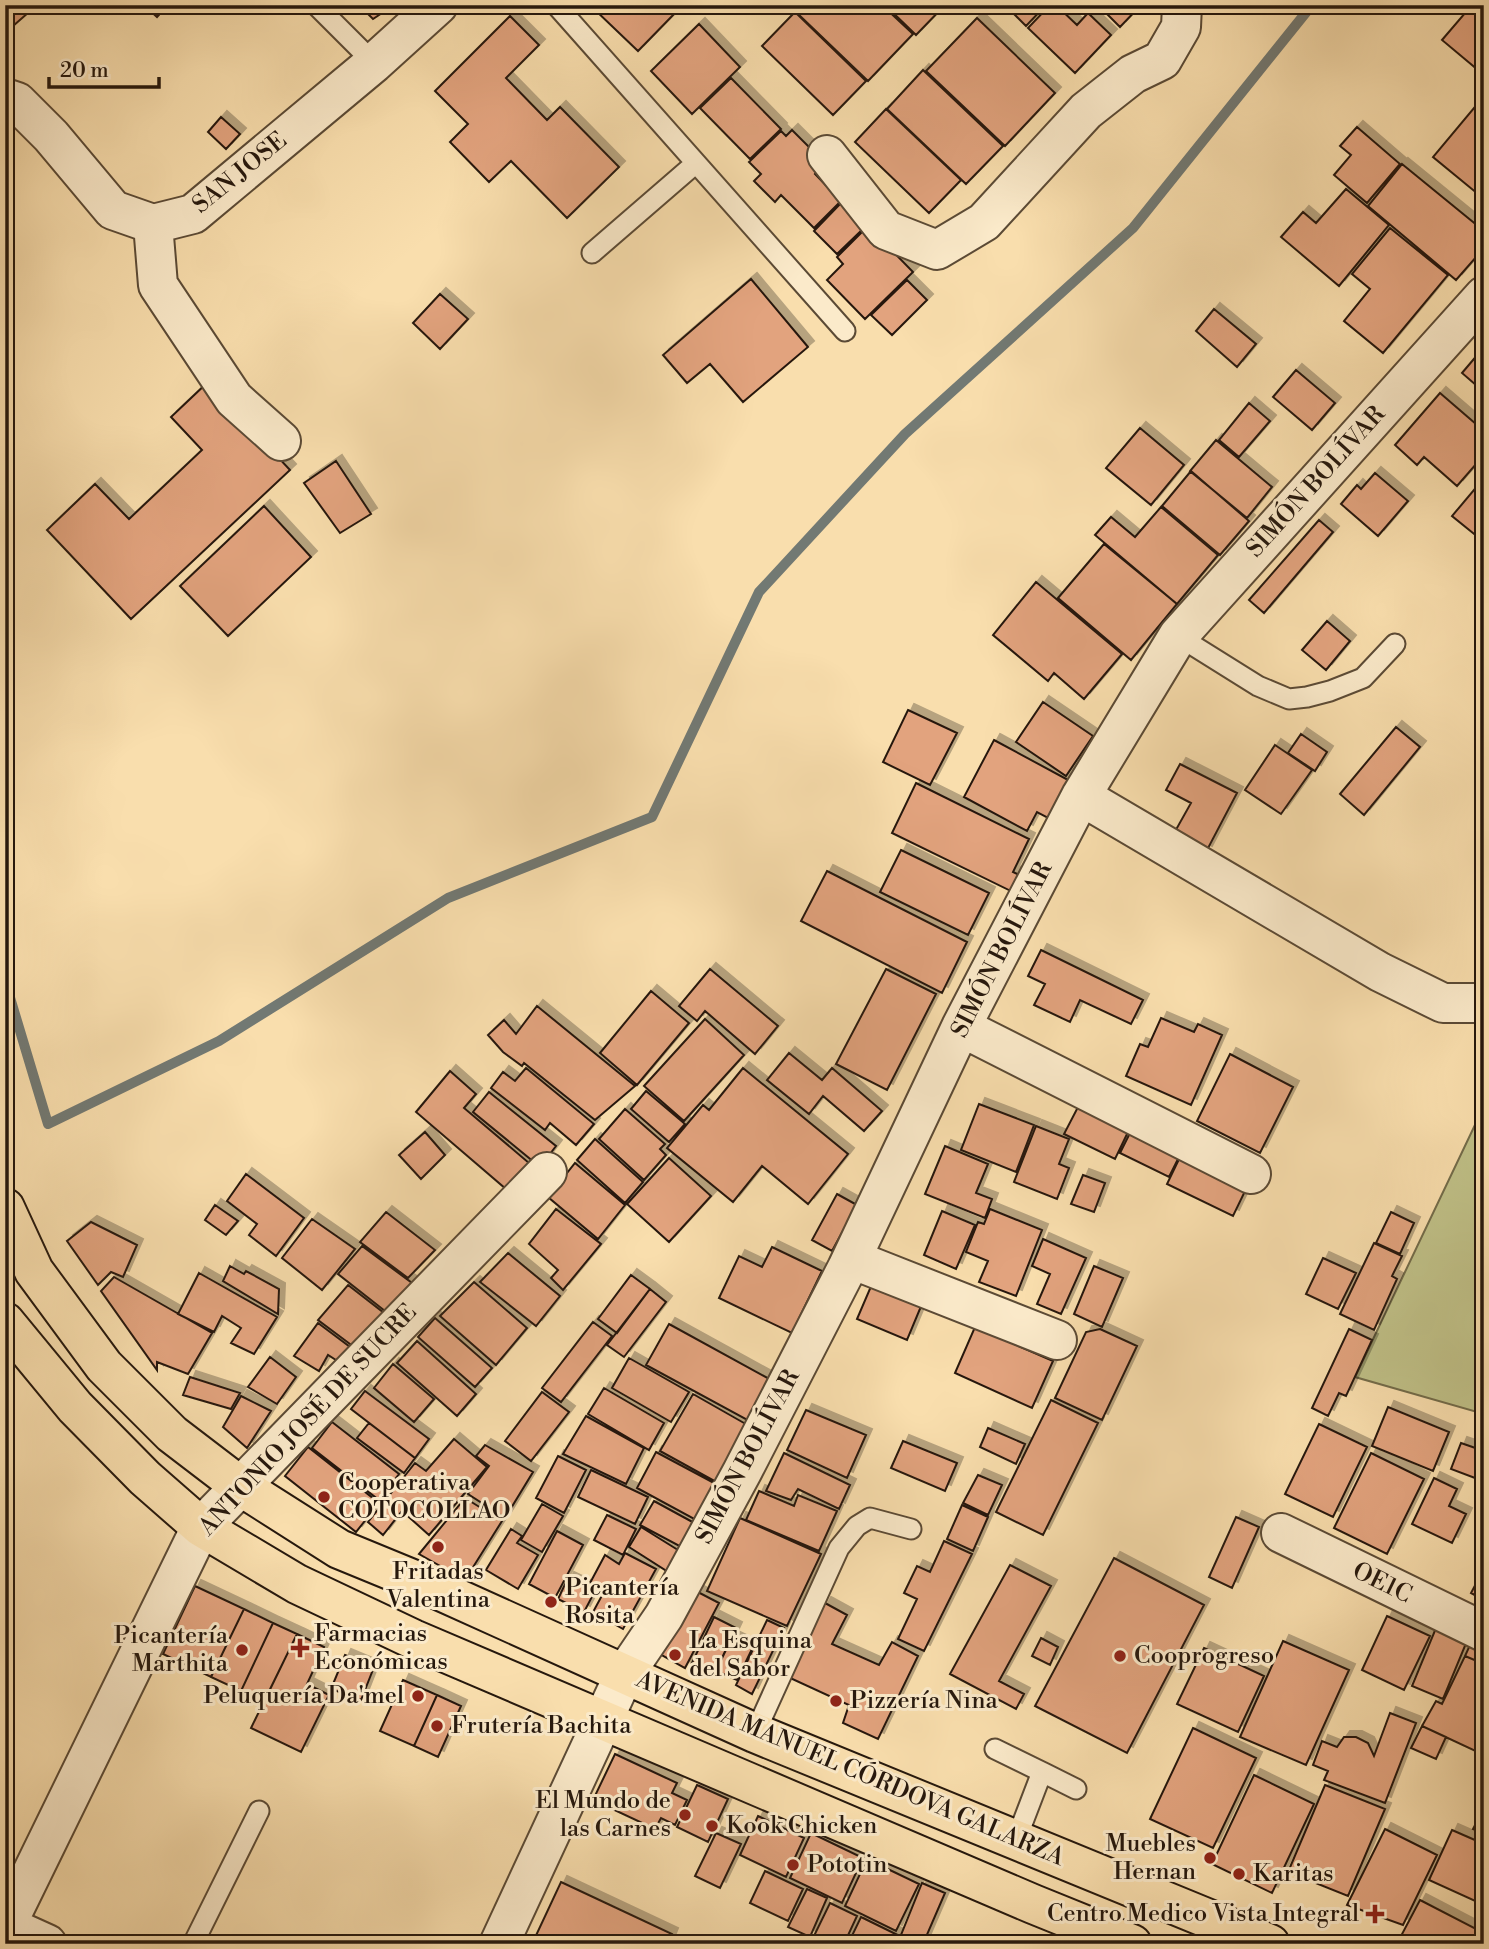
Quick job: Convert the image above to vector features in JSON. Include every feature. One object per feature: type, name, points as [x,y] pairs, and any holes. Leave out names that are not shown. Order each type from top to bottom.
[{"type":"main road","name":"AVENIDA MANUEL CÓRDOVA GALARZA","points":[[5,1208],[34,1271],[104,1366],[172,1434],[240,1486],[339,1549],[433,1588],[755,1733],[1270,1944]]},
{"type":"main road","name":"AVENIDA MANUEL CÓRDOVA GALARZA","points":[[5,1322],[75,1407],[145,1478],[201,1527],[308,1589],[413,1639],[1132,1944]]},
{"type":"street","name":"SAN JOSE","points":[[153,224],[193,214],[438,5]]},
{"type":"street","points":[[827,155],[886,230],[937,250],[984,222],[1086,111],[1133,74],[1162,60],[1181,27],[1182,5]]},
{"type":"street","points":[[5,98],[17,103],[51,136],[113,210],[153,224],[158,285],[234,399],[281,441]]},
{"type":"street","name":"SIMÓN BOLÍVAR","points":[[602,1719],[624,1675],[664,1616],[742,1472],[847,1268],[961,1027],[1082,796],[1178,636],[1484,296]]},
{"type":"street","points":[[1082,796],[1380,972],[1443,1003],[1484,1003]]},
{"type":"street","points":[[961,1027],[1251,1174]]},
{"type":"street","name":"ANTONIO JOSÉ DE SUCRE","points":[[6,1926],[201,1527],[548,1172]]},
{"type":"street","points":[[847,1268],[855,1260],[1057,1340]]},
{"type":"street","name":"OE1C","points":[[1281,1533],[1484,1632]]},
{"type":"street","points":[[499,1944],[602,1719]]},
{"type":"street","points":[[6,1926],[47,1944]]},
{"type":"lane","points":[[316,5],[373,63]]},
{"type":"lane","points":[[556,5],[845,331]]},
{"type":"lane","points":[[592,253],[696,163]]},
{"type":"lane","points":[[1178,636],[1258,686],[1289,699],[1330,691],[1363,678],[1395,644]]},
{"type":"lane","points":[[755,1733],[839,1548],[858,1526],[870,1518],[911,1529]]},
{"type":"lane","points":[[995,1749],[1076,1789]]},
{"type":"lane","points":[[1016,1840],[1042,1772]]},
{"type":"lane","points":[[193,1944],[259,1811]]},
{"type":"green space","points":[[1484,1106],[1484,1414],[1355,1377]]},
{"type":"building","points":[[5,5],[37,5],[5,33]]},
{"type":"building","points":[[144,5],[168,5],[157,17]]},
{"type":"building","points":[[359,5],[394,5],[373,19]]},
{"type":"building","points":[[596,5],[670,5],[677,11],[638,51],[593,8]]},
{"type":"building","points":[[801,5],[882,5],[913,34],[868,81],[797,13],[803,7]]},
{"type":"building","points":[[885,5],[945,5],[916,35]]},
{"type":"building","points":[[1005,5],[1046,5],[1026,26]]},
{"type":"building","points":[[1050,5],[1056,5],[1077,25],[1088,13],[1111,35],[1075,73],[1028,28]]},
{"type":"building","points":[[1098,5],[1141,5],[1120,27]]},
{"type":"building","points":[[1471,6],[1484,16],[1484,75],[1442,40]]},
{"type":"building","points":[[795,12],[866,81],[833,115],[762,46]]},
{"type":"building","points":[[510,16],[539,45],[506,78],[547,120],[560,107],[619,167],[567,218],[511,161],[489,182],[450,142],[468,124],[435,91]]},
{"type":"building","points":[[977,18],[1055,93],[1005,146],[926,71]]},
{"type":"building","points":[[699,24],[740,67],[692,114],[651,71]]},
{"type":"building","points":[[923,70],[1003,146],[966,184],[887,109]]},
{"type":"building","points":[[731,78],[781,129],[750,159],[700,108]]},
{"type":"building","points":[[1484,96],[1484,199],[1433,157]]},
{"type":"building","points":[[886,109],[961,180],[929,213],[855,142]]},
{"type":"building","points":[[221,117],[240,134],[226,149],[208,132]]},
{"type":"building","points":[[1357,127],[1400,164],[1367,203],[1334,175],[1351,155],[1340,146]]},
{"type":"building","points":[[792,130],[825,163],[815,174],[841,201],[814,228],[781,195],[775,202],[754,181],[761,174],[749,162],[781,131],[786,136]]},
{"type":"building","points":[[1402,164],[1484,231],[1484,248],[1456,280],[1368,206]]},
{"type":"building","points":[[1346,189],[1389,225],[1339,286],[1281,237],[1303,212],[1316,223]]},
{"type":"building","points":[[842,202],[866,226],[837,254],[814,231]]},
{"type":"building","points":[[868,226],[913,272],[865,319],[827,280],[843,264],[837,257]]},
{"type":"building","points":[[1390,228],[1448,275],[1383,353],[1344,321],[1370,289],[1352,274]]},
{"type":"building","points":[[751,279],[808,347],[743,402],[710,364],[687,383],[663,355]]},
{"type":"building","points":[[907,280],[927,300],[892,335],[871,315]]},
{"type":"building","points":[[440,294],[468,319],[440,349],[413,323]]},
{"type":"building","points":[[1214,309],[1256,344],[1237,367],[1196,331]]},
{"type":"building","points":[[1484,347],[1484,392],[1462,373]]},
{"type":"building","points":[[1296,370],[1335,403],[1312,430],[1273,397]]},
{"type":"building","points":[[208,382],[290,470],[131,619],[47,530],[95,484],[129,519],[202,450],[171,417]]},
{"type":"building","points":[[1440,393],[1484,431],[1484,455],[1457,486],[1424,457],[1417,465],[1395,445]]},
{"type":"building","points":[[1249,403],[1270,421],[1239,457],[1219,440]]},
{"type":"building","points":[[1140,428],[1184,465],[1151,505],[1106,468]]},
{"type":"building","points":[[1216,440],[1272,487],[1247,518],[1190,471]]},
{"type":"building","points":[[336,461],[371,514],[340,533],[304,483]]},
{"type":"building","points":[[1191,471],[1249,521],[1220,555],[1162,506]]},
{"type":"building","points":[[1375,473],[1408,501],[1378,536],[1341,504],[1357,485],[1361,489]]},
{"type":"building","points":[[1484,478],[1484,542],[1452,516]]},
{"type":"building","points":[[264,506],[311,557],[228,636],[180,586]]},
{"type":"building","points":[[1161,507],[1218,555],[1177,604],[1095,535],[1111,517],[1135,537]]},
{"type":"building","points":[[1319,520],[1333,532],[1264,613],[1249,600]]},
{"type":"building","points":[[1104,544],[1177,604],[1131,660],[1058,598]]},
{"type":"building","points":[[1036,582],[1122,654],[1084,699],[1054,673],[1048,681],[993,635]]},
{"type":"building","points":[[1327,621],[1350,641],[1326,670],[1302,650]]},
{"type":"building","points":[[1043,702],[1093,736],[1066,776],[1016,742]]},
{"type":"building","points":[[908,710],[957,733],[930,785],[883,762]]},
{"type":"building","points":[[1396,727],[1420,747],[1364,815],[1340,794]]},
{"type":"building","points":[[1301,734],[1327,752],[1315,771],[1288,753]]},
{"type":"building","points":[[994,740],[1070,781],[1050,819],[1037,812],[1027,831],[964,797]]},
{"type":"building","points":[[1275,745],[1312,770],[1281,814],[1245,790]]},
{"type":"building","points":[[1180,764],[1237,793],[1206,852],[1173,835],[1191,803],[1166,790]]},
{"type":"building","points":[[916,783],[1029,839],[1013,872],[1028,879],[1019,895],[892,833]]},
{"type":"building","points":[[901,850],[989,893],[968,935],[880,892]]},
{"type":"building","points":[[827,871],[967,942],[942,993],[801,921]]},
{"type":"building","points":[[1041,950],[1143,1000],[1131,1024],[1080,1000],[1070,1022],[1034,1005],[1045,984],[1028,976]]},
{"type":"building","points":[[710,969],[778,1026],[755,1054],[705,1011],[697,1021],[679,1006]]},
{"type":"building","points":[[886,969],[936,994],[887,1090],[836,1064]]},
{"type":"building","points":[[651,991],[689,1023],[637,1085],[600,1053]]},
{"type":"building","points":[[537,1006],[635,1086],[595,1120],[524,1063],[522,1066],[503,1052],[488,1035],[504,1020],[516,1034]]},
{"type":"building","points":[[1161,1018],[1194,1032],[1198,1024],[1222,1035],[1191,1105],[1126,1076],[1140,1044],[1148,1047]]},
{"type":"building","points":[[705,1019],[744,1055],[684,1121],[644,1086]]},
{"type":"building","points":[[789,1053],[822,1080],[832,1068],[882,1111],[864,1131],[823,1096],[809,1114],[767,1080]]},
{"type":"building","points":[[1230,1054],[1293,1087],[1260,1153],[1197,1121]]},
{"type":"building","points":[[526,1068],[594,1124],[576,1145],[550,1123],[545,1130],[491,1088],[503,1072],[515,1081]]},
{"type":"building","points":[[743,1068],[848,1154],[808,1204],[762,1166],[733,1202],[667,1148],[703,1105],[709,1110]]},
{"type":"building","points":[[450,1071],[476,1094],[464,1108],[529,1163],[506,1189],[416,1112]]},
{"type":"building","points":[[646,1091],[685,1124],[669,1142],[631,1109]]},
{"type":"building","points":[[489,1092],[556,1146],[540,1167],[473,1112]]},
{"type":"building","points":[[979,1104],[1034,1125],[1016,1172],[961,1150]]},
{"type":"building","points":[[1078,1107],[1128,1132],[1115,1159],[1064,1134]]},
{"type":"building","points":[[625,1109],[665,1144],[660,1149],[666,1155],[644,1180],[599,1139]]},
{"type":"building","points":[[1036,1126],[1069,1139],[1059,1164],[1069,1168],[1057,1199],[1014,1182]]},
{"type":"building","points":[[425,1132],[445,1155],[421,1179],[399,1155]]},
{"type":"building","points":[[1130,1133],[1179,1157],[1169,1177],[1120,1153]]},
{"type":"building","points":[[595,1139],[643,1182],[625,1203],[577,1160]]},
{"type":"building","points":[[945,1146],[988,1164],[976,1193],[992,1199],[985,1218],[925,1194]]},
{"type":"building","points":[[1181,1155],[1247,1187],[1233,1216],[1167,1184]]},
{"type":"building","points":[[669,1158],[711,1196],[669,1242],[627,1204]]},
{"type":"building","points":[[575,1163],[625,1205],[598,1239],[548,1197]]},
{"type":"building","points":[[246,1174],[304,1218],[276,1256],[249,1235],[257,1224],[227,1201]]},
{"type":"building","points":[[1083,1175],[1105,1183],[1094,1212],[1071,1204]]},
{"type":"building","points":[[837,1194],[857,1205],[832,1251],[812,1240]]},
{"type":"building","points":[[215,1205],[238,1221],[226,1235],[205,1220]]},
{"type":"building","points":[[556,1209],[601,1244],[563,1290],[551,1278],[558,1270],[529,1244]]},
{"type":"building","points":[[990,1209],[1042,1230],[1016,1296],[979,1282],[988,1261],[966,1252],[978,1222],[984,1224]]},
{"type":"building","points":[[942,1211],[975,1225],[956,1269],[924,1255]]},
{"type":"building","points":[[386,1212],[435,1250],[408,1278],[360,1242]]},
{"type":"building","points":[[1391,1212],[1414,1223],[1400,1254],[1376,1243]]},
{"type":"building","points":[[312,1219],[355,1249],[322,1290],[282,1258]]},
{"type":"building","points":[[91,1222],[137,1245],[123,1277],[111,1272],[98,1285],[67,1241]]},
{"type":"building","points":[[1043,1239],[1086,1258],[1061,1314],[1037,1304],[1050,1274],[1032,1266]]},
{"type":"building","points":[[1374,1243],[1402,1256],[1392,1276],[1397,1279],[1374,1330],[1340,1314]]},
{"type":"building","points":[[362,1246],[412,1283],[385,1311],[338,1274]]},
{"type":"building","points":[[772,1247],[822,1271],[792,1333],[719,1298],[739,1256],[762,1267]]},
{"type":"building","points":[[508,1253],[560,1296],[536,1326],[480,1282]]},
{"type":"building","points":[[1323,1258],[1356,1273],[1338,1309],[1306,1294]]},
{"type":"building","points":[[230,1266],[244,1274],[246,1271],[279,1289],[278,1314],[223,1281]]},
{"type":"building","points":[[1094,1266],[1123,1278],[1102,1327],[1074,1314]]},
{"type":"building","points":[[199,1273],[277,1317],[254,1354],[231,1343],[241,1328],[222,1316],[214,1332],[178,1314]]},
{"type":"building","points":[[631,1275],[650,1289],[617,1333],[598,1319]]},
{"type":"building","points":[[114,1277],[212,1333],[188,1374],[157,1362],[157,1370],[101,1291]]},
{"type":"building","points":[[474,1282],[527,1328],[496,1365],[440,1316]]},
{"type":"building","points":[[872,1284],[922,1304],[907,1340],[857,1319]]},
{"type":"building","points":[[348,1285],[384,1313],[354,1347],[318,1320]]},
{"type":"building","points":[[650,1289],[666,1302],[624,1357],[607,1345]]},
{"type":"building","points":[[435,1318],[492,1368],[475,1387],[418,1337]]},
{"type":"building","points":[[593,1322],[612,1336],[561,1402],[542,1388]]},
{"type":"building","points":[[318,1323],[350,1347],[339,1362],[328,1355],[319,1371],[294,1356]]},
{"type":"building","points":[[669,1324],[773,1381],[751,1422],[646,1365]]},
{"type":"building","points":[[975,1327],[1053,1361],[1032,1408],[955,1373]]},
{"type":"building","points":[[1100,1329],[1137,1346],[1102,1420],[1055,1398],[1086,1332]]},
{"type":"building","points":[[1349,1329],[1372,1340],[1346,1396],[1339,1393],[1328,1416],[1312,1408]]},
{"type":"building","points":[[417,1341],[476,1394],[457,1416],[397,1363]]},
{"type":"building","points":[[270,1357],[296,1377],[277,1404],[248,1387]]},
{"type":"building","points":[[629,1358],[689,1392],[671,1422],[612,1388]]},
{"type":"building","points":[[393,1364],[434,1399],[414,1422],[374,1388]]},
{"type":"building","points":[[190,1377],[240,1393],[231,1409],[183,1395]]},
{"type":"building","points":[[604,1388],[664,1423],[649,1450],[588,1414]]},
{"type":"building","points":[[365,1391],[429,1439],[415,1458],[351,1409]]},
{"type":"building","points":[[542,1392],[569,1412],[531,1461],[505,1441]]},
{"type":"building","points":[[693,1394],[751,1427],[718,1483],[660,1451]]},
{"type":"building","points":[[241,1396],[271,1411],[247,1448],[223,1427]]},
{"type":"building","points":[[1051,1400],[1098,1423],[1043,1535],[996,1512]]},
{"type":"building","points":[[1388,1407],[1449,1432],[1433,1471],[1372,1446]]},
{"type":"building","points":[[806,1410],[866,1435],[847,1478],[787,1450]]},
{"type":"building","points":[[586,1416],[644,1448],[626,1484],[563,1454]]},
{"type":"building","points":[[332,1422],[399,1474],[379,1500],[312,1448]]},
{"type":"building","points":[[369,1423],[415,1458],[404,1473],[357,1438]]},
{"type":"building","points":[[1319,1424],[1367,1447],[1333,1517],[1285,1494]]},
{"type":"building","points":[[988,1428],[1025,1444],[1016,1464],[980,1447]]},
{"type":"building","points":[[454,1439],[487,1467],[429,1535],[402,1511],[383,1535],[368,1522],[415,1463],[426,1471]]},
{"type":"building","points":[[903,1441],[957,1463],[945,1491],[891,1468]]},
{"type":"building","points":[[1461,1443],[1484,1451],[1483,1481],[1451,1469]]},
{"type":"building","points":[[485,1445],[533,1472],[505,1518],[468,1494],[489,1466],[476,1456]]},
{"type":"building","points":[[308,1447],[379,1503],[356,1532],[285,1476]]},
{"type":"building","points":[[656,1452],[716,1484],[696,1520],[637,1488]]},
{"type":"building","points":[[784,1453],[850,1485],[839,1509],[798,1489],[791,1500],[766,1491]]},
{"type":"building","points":[[1371,1453],[1424,1479],[1387,1554],[1334,1528]]},
{"type":"building","points":[[558,1456],[586,1470],[564,1513],[536,1498]]},
{"type":"building","points":[[591,1470],[648,1497],[635,1524],[578,1497]]},
{"type":"building","points":[[978,1475],[1002,1485],[988,1515],[963,1503]]},
{"type":"building","points":[[1434,1478],[1457,1489],[1449,1506],[1466,1514],[1452,1543],[1412,1524]]},
{"type":"building","points":[[759,1491],[794,1506],[798,1495],[837,1511],[819,1551],[746,1520]]},
{"type":"building","points":[[465,1498],[502,1521],[465,1580],[419,1554]]},
{"type":"building","points":[[654,1501],[698,1525],[685,1549],[640,1525]]},
{"type":"building","points":[[542,1504],[563,1516],[542,1552],[521,1540]]},
{"type":"building","points":[[962,1505],[988,1517],[973,1551],[947,1539]]},
{"type":"building","points":[[607,1515],[636,1529],[623,1555],[594,1540]]},
{"type":"building","points":[[1236,1517],[1259,1527],[1232,1588],[1209,1577]]},
{"type":"building","points":[[740,1518],[821,1554],[787,1626],[707,1591]]},
{"type":"building","points":[[641,1527],[686,1555],[673,1575],[629,1547]]},
{"type":"building","points":[[511,1529],[522,1536],[517,1543],[538,1555],[518,1589],[486,1570]]},
{"type":"building","points":[[557,1531],[583,1545],[555,1598],[529,1584]]},
{"type":"building","points":[[944,1541],[972,1554],[924,1651],[898,1639],[917,1599],[904,1593],[917,1566],[930,1572]]},
{"type":"building","points":[[625,1553],[656,1569],[623,1629],[593,1612],[605,1590],[590,1583],[605,1555],[619,1564]]},
{"type":"building","name":"Cooprogreso","points":[[1114,1558],[1204,1605],[1127,1753],[1035,1706]]},
{"type":"building","points":[[1010,1565],[1051,1586],[999,1681],[1024,1694],[1016,1709],[950,1674]]},
{"type":"building","points":[[1480,1576],[1484,1579],[1484,1600],[1471,1593]]},
{"type":"building","points":[[568,1578],[595,1591],[584,1612],[558,1599]]},
{"type":"building","points":[[195,1586],[244,1609],[211,1677],[163,1654]]},
{"type":"building","points":[[694,1590],[719,1603],[685,1668],[660,1654]]},
{"type":"building","points":[[825,1603],[847,1615],[832,1644],[879,1665],[892,1642],[918,1656],[878,1739],[843,1723],[849,1705],[788,1677]]},
{"type":"building","name":"Picantería Marthita","points":[[244,1609],[273,1623],[241,1691],[211,1677]]},
{"type":"building","points":[[1387,1616],[1430,1636],[1404,1690],[1362,1670]]},
{"type":"building","points":[[714,1617],[736,1628],[714,1675],[691,1665]]},
{"type":"building","points":[[767,1620],[784,1628],[752,1694],[736,1685]]},
{"type":"building","points":[[273,1623],[297,1634],[264,1702],[241,1691]]},
{"type":"building","points":[[1436,1628],[1467,1641],[1443,1699],[1412,1686]]},
{"type":"building","points":[[297,1634],[324,1647],[307,1684],[329,1695],[301,1752],[251,1728]]},
{"type":"building","points":[[732,1637],[753,1647],[737,1680],[716,1671]]},
{"type":"building","points":[[1041,1638],[1058,1647],[1050,1665],[1032,1656]]},
{"type":"building","points":[[1283,1641],[1349,1670],[1306,1765],[1240,1737]]},
{"type":"building","points":[[1470,1645],[1484,1651],[1484,1664],[1465,1656]]},
{"type":"building","points":[[1204,1648],[1264,1676],[1238,1732],[1177,1704]]},
{"type":"building","points":[[345,1655],[374,1667],[361,1700],[331,1689]]},
{"type":"building","points":[[1465,1656],[1484,1664],[1484,1755],[1422,1726],[1436,1701],[1442,1704]]},
{"type":"building","points":[[403,1680],[437,1695],[414,1746],[380,1731]]},
{"type":"building","name":"Frutería Bachita","points":[[437,1695],[461,1706],[438,1757],[414,1746]]},
{"type":"building","points":[[1390,1713],[1416,1723],[1385,1803],[1324,1780],[1328,1771],[1313,1765],[1322,1741],[1337,1747],[1344,1737],[1356,1737],[1368,1743],[1374,1756]]},
{"type":"building","points":[[1422,1726],[1446,1737],[1436,1759],[1411,1748]]},
{"type":"building","points":[[1193,1728],[1256,1758],[1213,1848],[1150,1819]]},
{"type":"building","points":[[615,1754],[677,1783],[672,1793],[687,1800],[675,1825],[661,1818],[655,1829],[593,1800]]},
{"type":"building","points":[[1254,1775],[1314,1804],[1272,1893],[1212,1864]]},
{"type":"building","points":[[697,1785],[728,1799],[708,1842],[677,1827]]},
{"type":"building","points":[[1325,1785],[1385,1809],[1348,1896],[1288,1872]]},
{"type":"building","points":[[1484,1808],[1484,1834],[1473,1829]]},
{"type":"building","points":[[758,1816],[804,1838],[786,1877],[740,1855]]},
{"type":"building","points":[[1385,1829],[1437,1855],[1403,1925],[1347,1905]]},
{"type":"building","points":[[1452,1830],[1484,1844],[1484,1905],[1429,1880]]},
{"type":"building","points":[[716,1833],[741,1844],[720,1888],[695,1876]]},
{"type":"building","points":[[811,1833],[863,1858],[842,1903],[790,1878]]},
{"type":"building","points":[[867,1859],[919,1884],[896,1931],[845,1906]]},
{"type":"building","points":[[765,1871],[803,1889],[788,1921],[750,1903]]},
{"type":"building","points":[[561,1882],[672,1934],[668,1944],[532,1944]]},
{"type":"building","points":[[922,1883],[945,1893],[923,1944],[901,1935]]},
{"type":"building","points":[[807,1889],[827,1898],[810,1937],[788,1927]]},
{"type":"building","points":[[1420,1900],[1484,1933],[1484,1944],[1417,1944],[1401,1936]]},
{"type":"building","points":[[830,1903],[857,1916],[844,1944],[821,1944],[812,1940]]},
{"type":"building","points":[[861,1917],[916,1944],[848,1944]]},
{"type":"waterway","points":[[5,981],[48,1124],[219,1041],[448,898],[652,817],[759,592],[905,434],[1133,228],[1312,5]]},
{"type":"place","name":"Cooperativa COTOCOLLAO","points":[[324,1497]]},
{"type":"place","name":"Fritadas Valentina","points":[[438,1547]]},
{"type":"place","name":"Picantería Rosita","points":[[551,1602]]},
{"type":"place","name":"Farmacias Económicas","points":[[300,1648]]},
{"type":"place","name":"Picantería Marthita","points":[[242,1650]]},
{"type":"place","name":"La Esquina del Sabor","points":[[675,1655]]},
{"type":"place","name":"Cooprogreso","points":[[1120,1656]]},
{"type":"place","name":"Peluquería Da'mel","points":[[418,1696]]},
{"type":"place","name":"Pizzería Nina","points":[[836,1701]]},
{"type":"place","name":"Frutería Bachita","points":[[437,1726]]},
{"type":"place","name":"El Mundo de las Carnes","points":[[685,1815]]},
{"type":"place","name":"Kook Chicken","points":[[712,1826]]},
{"type":"place","name":"Muebles Hernan","points":[[1210,1858]]},
{"type":"place","name":"Pototin","points":[[793,1865]]},
{"type":"place","name":"Karitas","points":[[1239,1874]]},
{"type":"place","name":"Centro Medico Vista Integral","points":[[1375,1914]]}]
